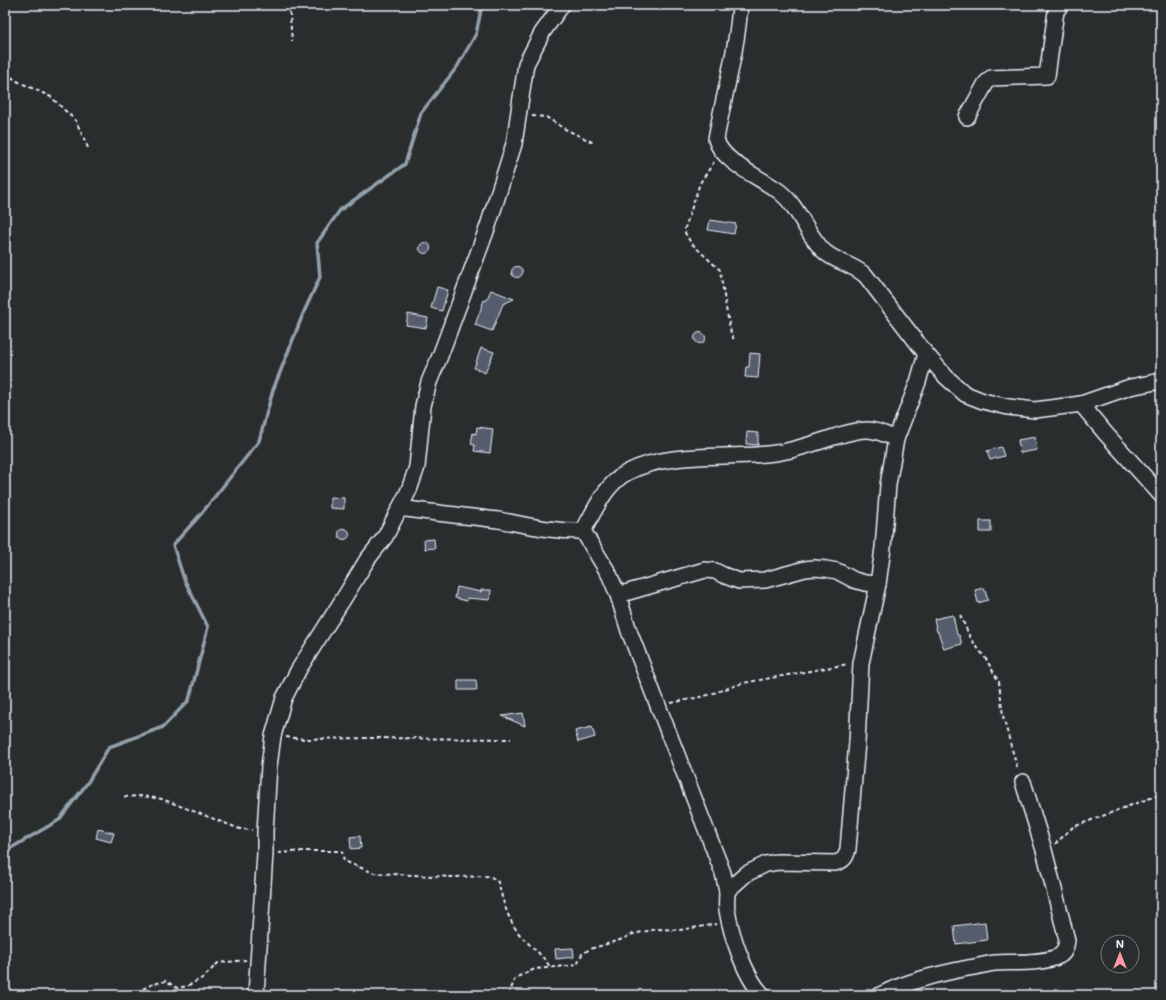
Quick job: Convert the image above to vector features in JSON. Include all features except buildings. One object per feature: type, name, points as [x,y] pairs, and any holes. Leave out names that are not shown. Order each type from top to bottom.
[{"type":"street","points":[[256,995],[269,766],[273,736],[284,698],[300,669],[368,560],[385,537],[409,490],[417,467],[423,406],[428,382],[440,356],[488,226],[514,144],[526,64],[542,33],[562,5]]},
{"type":"street","points":[[740,5],[734,57],[716,139],[721,152],[789,199],[826,252],[836,259],[860,271],[866,276],[926,354],[954,385],[965,394],[983,401],[1008,407],[1035,410],[1081,404],[1130,387],[1161,380]]},
{"type":"street","points":[[967,117],[986,83],[991,78],[1047,76],[1056,11],[1061,5]]},
{"type":"street","points":[[726,891],[746,874],[766,864],[778,862],[835,863],[842,861],[847,855],[857,742],[861,663],[878,584],[883,548],[888,486],[896,439],[918,382],[926,354]]},
{"type":"street","points":[[1081,404],[1161,495]]},
{"type":"street","points":[[583,532],[601,499],[614,482],[627,472],[643,466],[664,461],[762,454],[789,450],[852,432],[868,430],[885,434],[896,439]]},
{"type":"street","points":[[400,508],[500,521],[546,530],[583,532]]},
{"type":"street","points":[[583,532],[609,574],[618,595],[629,631],[723,873],[727,910],[747,972],[763,995]]},
{"type":"street","points":[[618,595],[705,570],[715,571],[739,581],[765,580],[805,568],[826,568],[837,571],[854,580],[878,584]]},
{"type":"street","points":[[880,995],[919,979],[944,973],[994,964],[1039,961],[1059,956],[1064,952],[1066,940],[1044,850],[1023,782]]},
{"type":"path","points":[[289,5],[292,41]]},
{"type":"path","points":[[5,73],[17,81],[52,97],[76,121],[89,150]]},
{"type":"path","points":[[518,116],[546,117],[565,129],[594,143]]},
{"type":"path","points":[[721,152],[700,183],[684,231],[691,243],[720,270],[726,308],[734,340]]},
{"type":"path","points":[[1161,409],[1158,417],[1161,423]]},
{"type":"path","points":[[960,615],[971,639],[986,659],[999,682],[1004,716],[1011,746],[1023,782]]},
{"type":"path","points":[[658,706],[705,696],[743,683],[846,664],[861,663]]},
{"type":"path","points":[[273,736],[305,739],[512,739]]},
{"type":"path","points":[[1044,850],[1053,846],[1073,827],[1161,794]]},
{"type":"path","points":[[124,797],[141,796],[162,799],[240,829],[265,832]]},
{"type":"path","points":[[265,853],[342,851],[344,861],[374,873],[452,877],[490,876],[498,882],[504,906],[521,935],[546,959],[550,967]]},
{"type":"path","points":[[509,995],[515,978],[535,969],[577,965],[582,954],[590,949],[620,940],[633,934],[657,929],[680,930],[730,922]]},
{"type":"path","points":[[130,995],[153,984],[166,981],[177,988],[187,986],[204,977],[218,963],[259,958]]},
{"type":"waterway","points":[[5,854],[11,848],[59,820],[88,782],[109,747],[163,727],[189,700],[208,627],[184,579],[173,545],[201,514],[259,441],[273,390],[303,314],[320,277],[317,243],[340,210],[405,164],[421,113],[457,67],[476,34],[482,5]]}]
